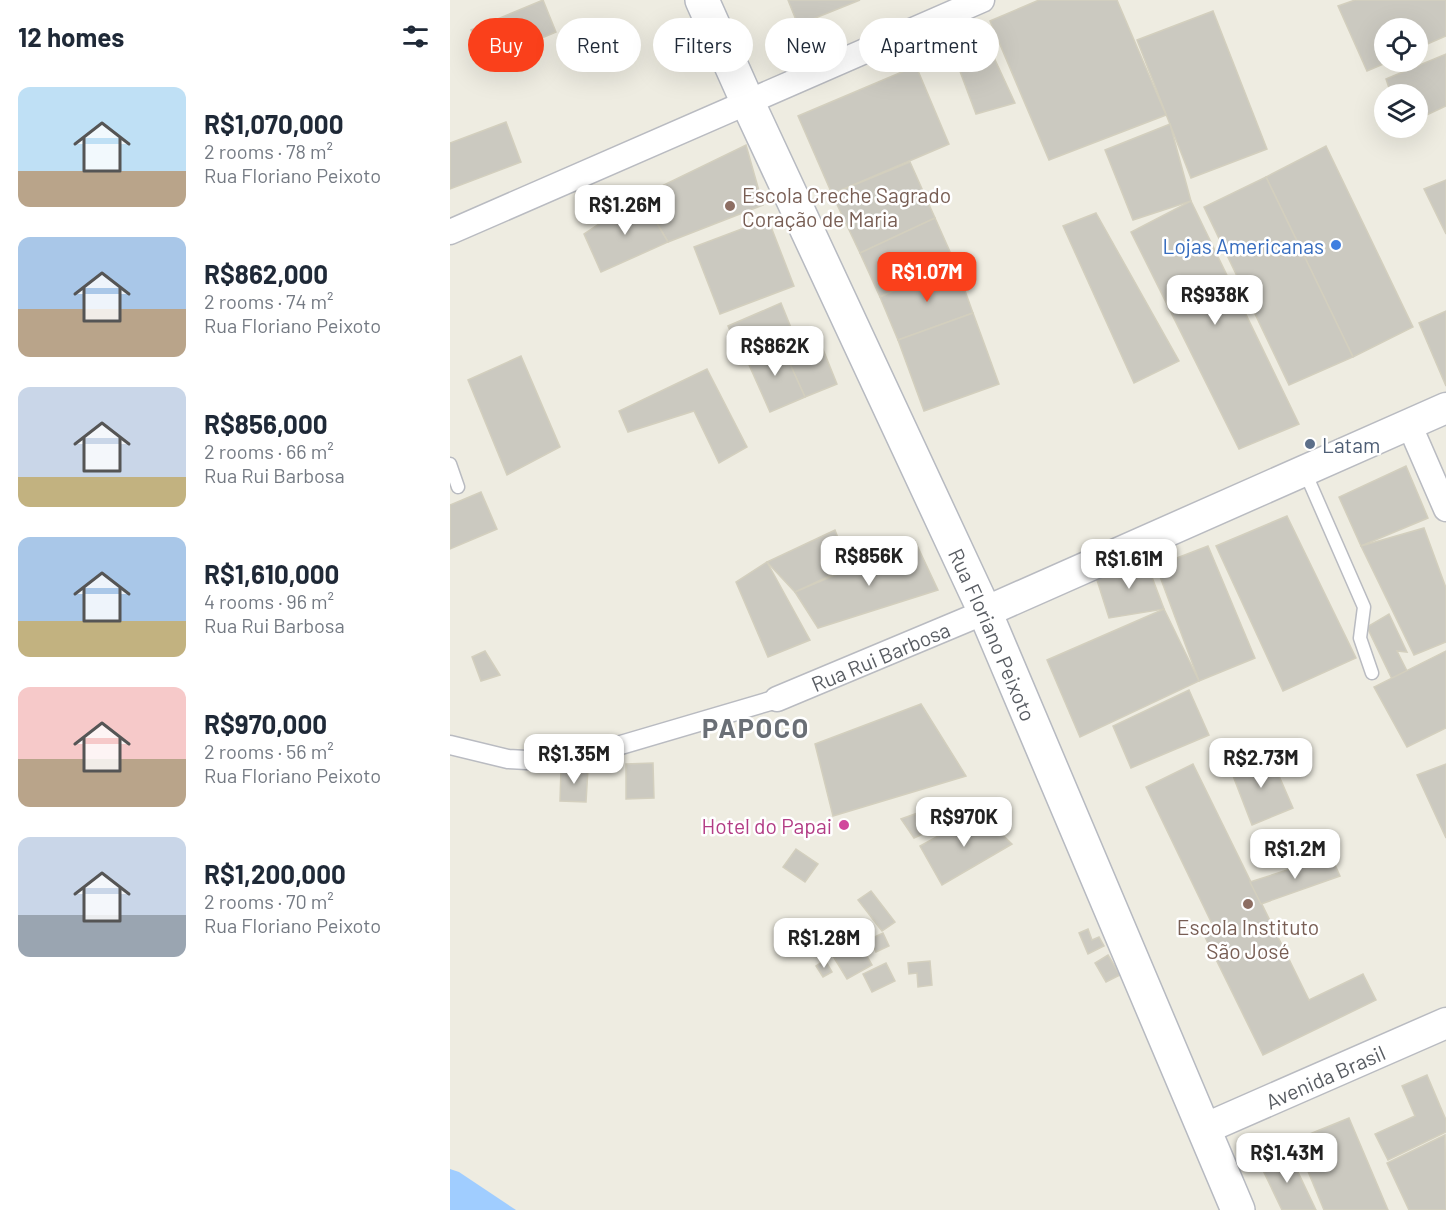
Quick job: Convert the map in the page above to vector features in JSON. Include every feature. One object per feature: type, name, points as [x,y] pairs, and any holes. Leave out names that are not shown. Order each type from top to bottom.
[{"type":"main road","name":"Rua Floriano Peixoto","points":[[702,0],[985,612],[1238,1210]]},
{"type":"street","points":[[450,232],[982,0]]},
{"type":"street","name":"Rua Rui Barbosa","points":[[777,699],[985,612],[1446,408]]},
{"type":"street","points":[[1409,424],[1446,509]]},
{"type":"street","points":[[450,745],[508,759],[563,762],[777,699]]},
{"type":"street","name":"Avenida Brasil","points":[[1204,1129],[1446,1023]]},
{"type":"lane","points":[[450,464],[458,487]]},
{"type":"lane","points":[[1304,471],[1364,608],[1360,638],[1372,673]]},
{"type":"water","points":[[450,1169],[459,1172],[516,1210],[450,1210]]},
{"type":"building","points":[[543,0],[556,32],[544,37],[544,18],[500,18]]},
{"type":"building","points":[[788,0],[860,0],[815,18],[795,18]]},
{"type":"building","points":[[1039,0],[1117,0],[1166,115],[1049,160],[999,42],[999,18],[997,18]]},
{"type":"building","points":[[1355,0],[1446,0],[1446,36],[1428,44],[1428,18],[1374,18],[1374,68],[1367,71],[1338,6]]},
{"type":"building","points":[[1213,11],[1267,149],[1191,178],[1137,40]]},
{"type":"building","points":[[1446,54],[1446,106],[1428,114],[1428,84],[1388,84],[1386,79],[1403,72],[1428,72],[1428,62]]},
{"type":"building","points":[[999,68],[1015,103],[976,114],[960,72],[999,72]]},
{"type":"building","points":[[902,72],[919,72],[949,144],[832,194],[798,116]]},
{"type":"building","points":[[506,122],[521,162],[450,189],[450,143]]},
{"type":"building","points":[[1170,124],[1191,201],[1133,220],[1105,150]]},
{"type":"building","points":[[746,145],[763,205],[668,242],[641,196]]},
{"type":"building","name":"Lojas Americanas","points":[[1326,146],[1413,327],[1353,357],[1266,177]]},
{"type":"building","points":[[910,162],[935,218],[860,253],[832,194]]},
{"type":"building","points":[[1266,177],[1353,357],[1289,385],[1204,207]]},
{"type":"building","points":[[1446,180],[1446,234],[1424,189]]},
{"type":"building","points":[[641,196],[668,242],[601,272],[584,234]]},
{"type":"building","points":[[1191,201],[1299,424],[1239,449],[1131,232]]},
{"type":"building","points":[[1096,213],[1179,361],[1134,383],[1063,226]]},
{"type":"building","points":[[935,218],[955,263],[880,297],[860,253]]},
{"type":"building","points":[[768,219],[794,286],[720,314],[694,247]]},
{"type":"building","points":[[955,263],[973,313],[898,340],[880,297]]},
{"type":"building","points":[[781,303],[792,330],[739,352],[728,326]]},
{"type":"building","points":[[1446,311],[1446,386],[1419,323]]},
{"type":"building","points":[[973,313],[999,384],[924,411],[898,340]]},
{"type":"building","points":[[814,327],[837,384],[805,397],[780,342]]},
{"type":"building","points":[[780,342],[805,397],[770,412],[746,358]]},
{"type":"building","points":[[521,356],[560,447],[507,475],[468,380]]},
{"type":"building","points":[[707,369],[747,447],[719,463],[694,411],[628,432],[619,411]]},
{"type":"building","points":[[1406,466],[1428,518],[1361,546],[1339,497]]},
{"type":"building","points":[[481,492],[497,529],[450,549],[450,505]]},
{"type":"building","points":[[1287,516],[1356,658],[1283,691],[1216,546]]},
{"type":"building","points":[[1424,528],[1446,588],[1446,642],[1414,655],[1361,546]]},
{"type":"building","points":[[835,530],[849,567],[795,592],[767,562]]},
{"type":"building","points":[[915,541],[938,590],[818,628],[795,592]]},
{"type":"building","points":[[1208,546],[1255,658],[1199,681],[1156,566]]},
{"type":"building","points":[[1144,556],[1164,609],[1109,618],[1096,577]]},
{"type":"building","points":[[767,562],[810,640],[768,657],[736,582]]},
{"type":"building","points":[[1164,609],[1199,681],[1080,737],[1047,660]]},
{"type":"building","points":[[1389,614],[1407,652],[1397,651],[1407,671],[1392,679],[1367,627]]},
{"type":"building","points":[[485,651],[500,675],[481,681],[472,657]]},
{"type":"building","points":[[1446,651],[1446,728],[1407,747],[1374,687]]},
{"type":"building","points":[[1189,690],[1209,735],[1131,768],[1113,726]]},
{"type":"building","points":[[921,704],[966,776],[833,816],[815,744]]},
{"type":"building","points":[[1269,753],[1293,808],[1252,825],[1230,768]]},
{"type":"building","points":[[653,763],[654,798],[626,799],[626,764]]},
{"type":"building","points":[[1193,764],[1309,1000],[1363,974],[1376,1000],[1263,1055],[1202,931],[1215,930],[1146,787]]},
{"type":"building","points":[[1446,764],[1446,838],[1417,775]]},
{"type":"building","points":[[561,768],[588,769],[586,802],[560,801]]},
{"type":"building","points":[[946,803],[954,820],[914,838],[901,819]]},
{"type":"building","points":[[980,813],[1012,844],[942,885],[920,846]]},
{"type":"building","points":[[796,849],[818,864],[805,882],[783,867]]},
{"type":"building","points":[[1331,856],[1340,876],[1261,904],[1250,882]]},
{"type":"building","points":[[871,891],[895,922],[882,931],[858,900]]},
{"type":"building","points":[[1088,929],[1092,940],[1099,937],[1104,946],[1088,954],[1079,933]]},
{"type":"building","points":[[883,933],[889,946],[876,952],[870,939]]},
{"type":"building","points":[[859,942],[872,965],[847,979],[833,956]]},
{"type":"building","points":[[1108,955],[1120,975],[1106,982],[1095,963]]},
{"type":"building","points":[[825,960],[832,972],[823,977],[816,966]]},
{"type":"building","points":[[930,961],[932,985],[918,987],[917,973],[909,974],[908,963]]},
{"type":"building","points":[[886,963],[895,981],[872,992],[863,974]]},
{"type":"building","points":[[1427,1075],[1446,1120],[1446,1132],[1388,1160],[1375,1134],[1415,1116],[1402,1086]]},
{"type":"building","points":[[1349,1118],[1388,1210],[1324,1210],[1295,1140]]},
{"type":"building","points":[[1445,1135],[1446,1210],[1409,1210],[1387,1163]]},
{"type":"building","points":[[1288,1151],[1316,1210],[1282,1210],[1260,1164]]},
{"type":"place","name":"Escola Creche Sagrado Coração de Maria","points":[[730,206]]},
{"type":"place","name":"Lojas Americanas","points":[[1336,245]]},
{"type":"place","name":"Latam","points":[[1310,444]]},
{"type":"place","name":"Hotel do Papai","points":[[844,825]]},
{"type":"place","name":"Escola Instituto São José","points":[[1248,904]]},
{"type":"district","name":"PAPOCO","points":[[756,727]]}]
